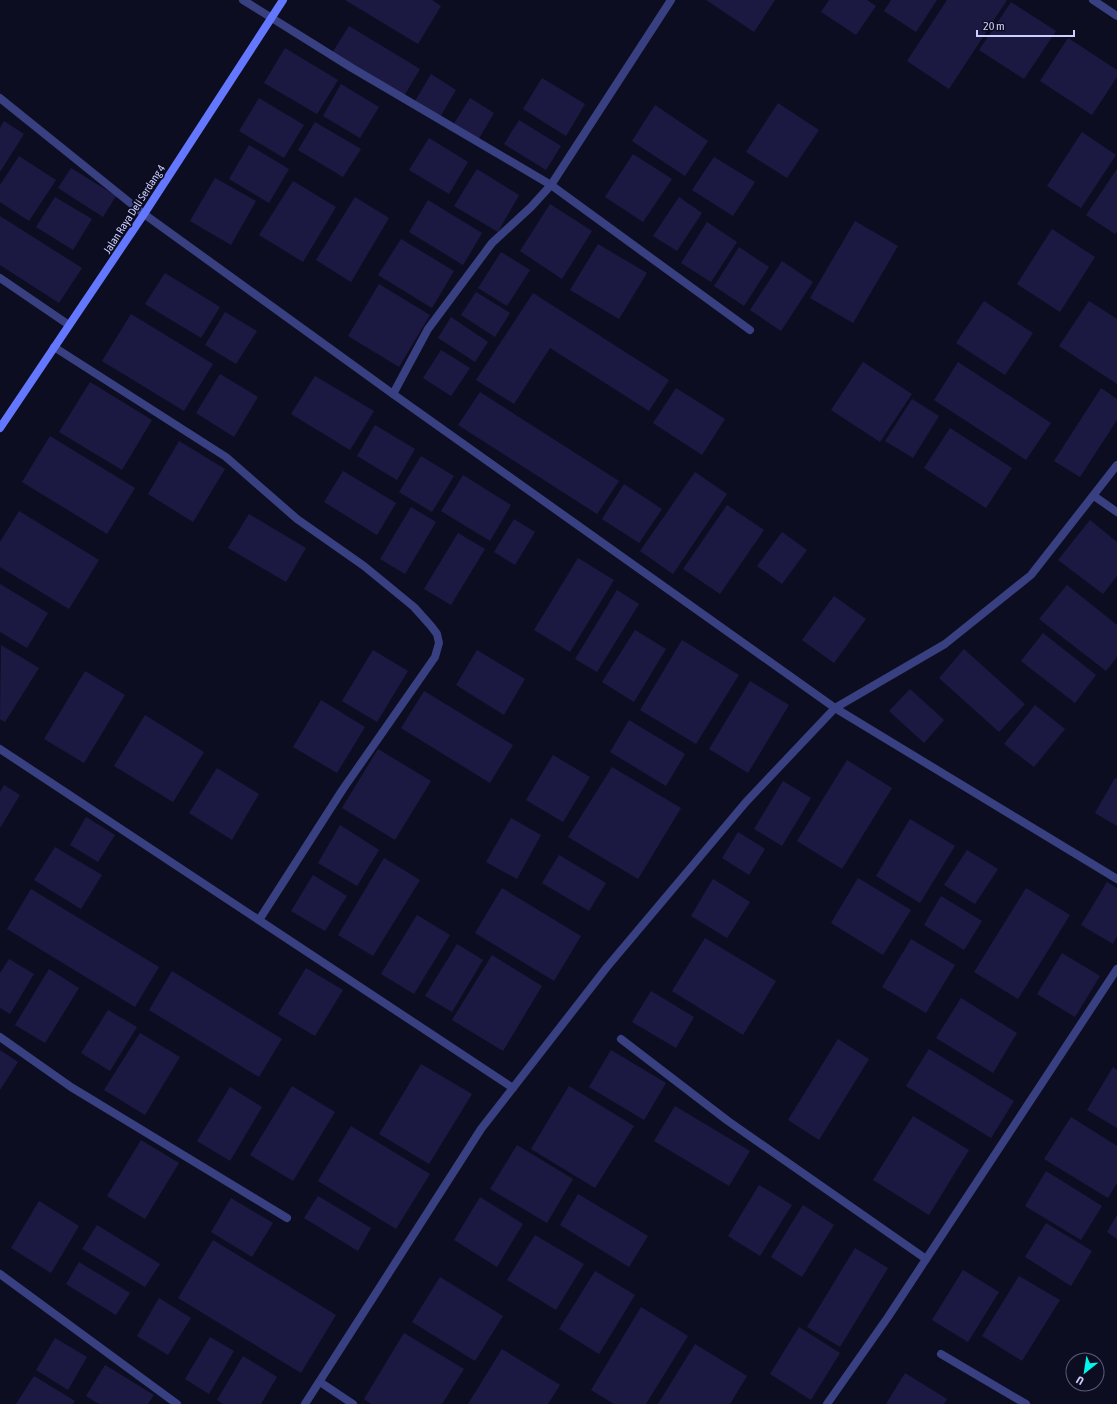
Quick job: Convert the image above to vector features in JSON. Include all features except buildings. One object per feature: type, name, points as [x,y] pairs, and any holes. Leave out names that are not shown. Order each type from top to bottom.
[{"type":"street","points":[[243,0],[365,76],[551,185],[750,330]]},
{"type":"street","name":"Jalan Raya Deli Serdang 4","points":[[0,428],[144,214],[283,0]]},
{"type":"street","points":[[393,394],[432,323],[492,243],[531,207],[551,185],[671,0]]},
{"type":"street","points":[[1093,0],[1117,16]]},
{"type":"street","points":[[0,98],[144,214],[393,394],[834,708],[1117,879]]},
{"type":"street","points":[[0,278],[69,325]]},
{"type":"street","points":[[54,347],[226,457],[297,519],[364,566],[414,607],[437,634],[439,643],[435,657],[344,789],[259,920]]},
{"type":"street","points":[[305,1404],[481,1129],[607,967],[746,802],[834,708],[945,644],[1031,575],[1117,465]]},
{"type":"street","points":[[1094,496],[1117,512]]},
{"type":"street","points":[[0,748],[513,1088]]},
{"type":"street","points":[[827,1404],[926,1259],[1117,968]]},
{"type":"street","points":[[0,1037],[71,1087],[287,1218]]},
{"type":"street","points":[[621,1039],[728,1121],[926,1259]]},
{"type":"street","points":[[0,1274],[177,1404]]},
{"type":"street","points":[[941,1354],[1026,1404]]},
{"type":"street","points":[[320,1382],[353,1404]]}]
